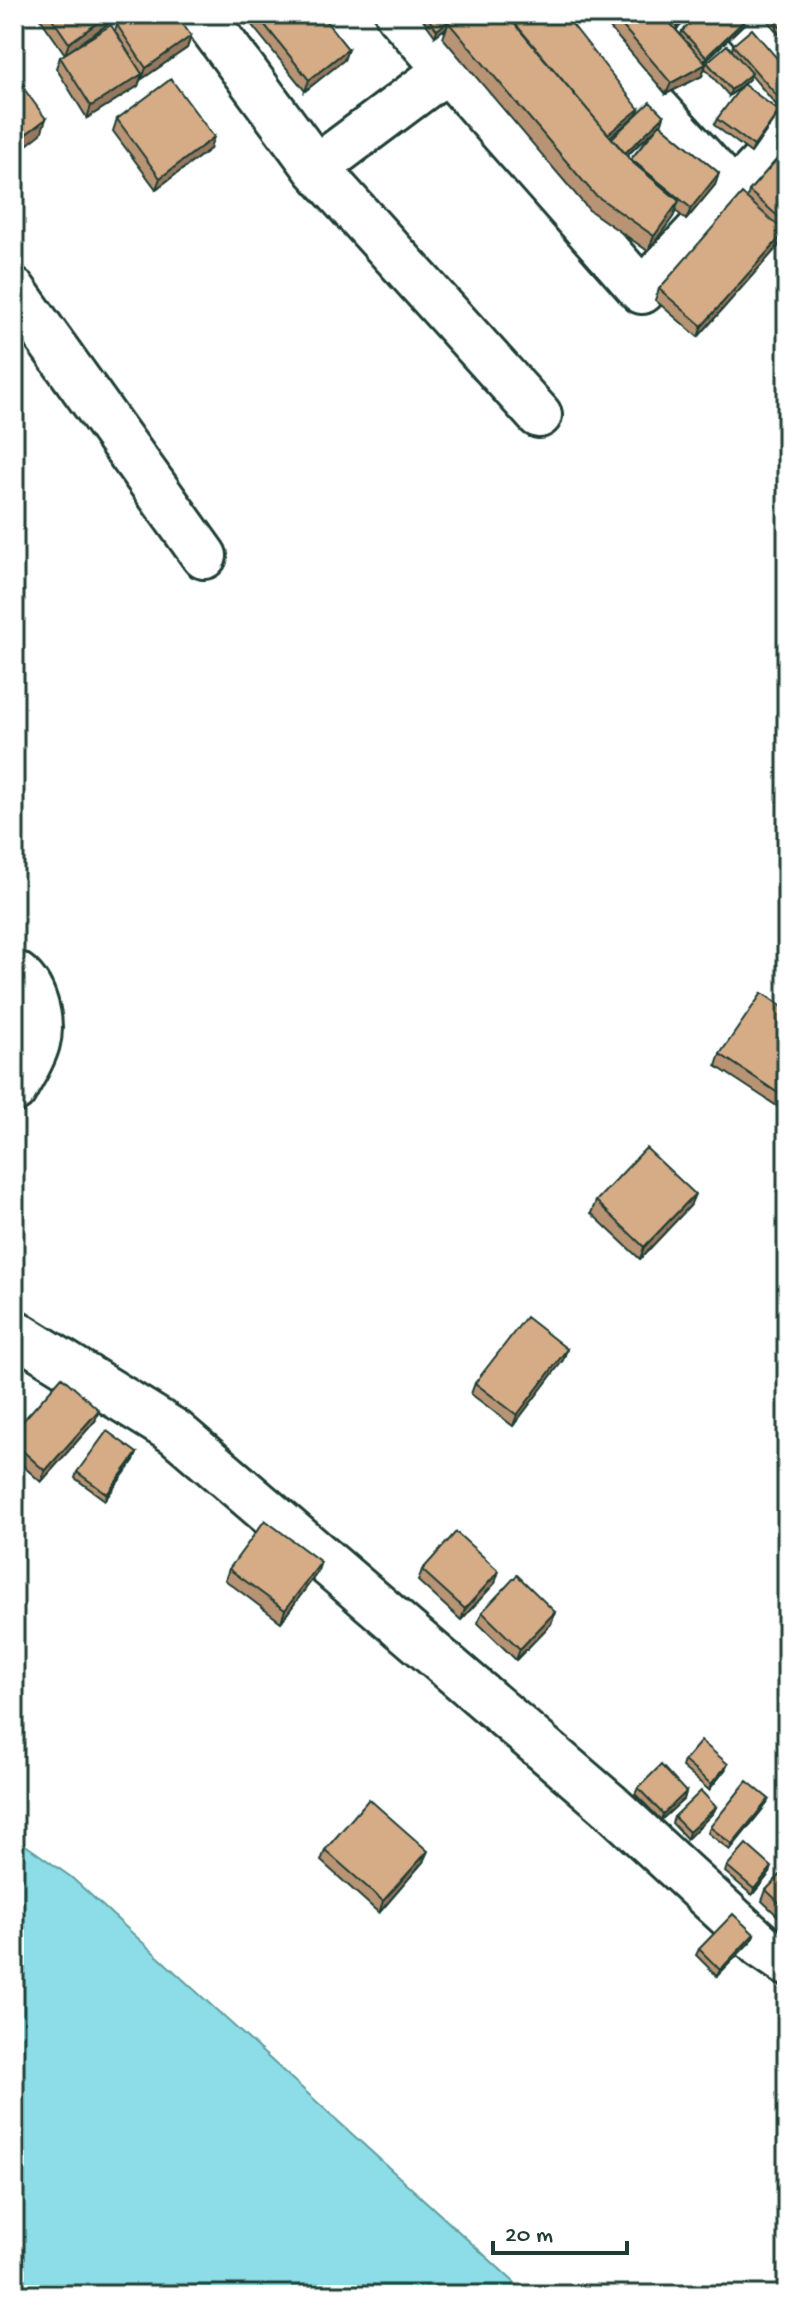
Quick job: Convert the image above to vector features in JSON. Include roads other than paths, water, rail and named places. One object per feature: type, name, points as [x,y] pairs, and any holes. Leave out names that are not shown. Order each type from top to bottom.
[{"type":"street","points":[[202,14],[316,168],[539,415]]},
{"type":"street","points":[[398,14],[642,291],[787,137]]},
{"type":"street","points":[[574,14],[734,193]]},
{"type":"street","points":[[739,14],[787,71]]},
{"type":"street","points":[[316,168],[447,70]]},
{"type":"street","points":[[14,291],[204,556]]},
{"type":"street","points":[[14,973],[23,979],[38,1011],[38,1043],[14,1090]]},
{"type":"street","points":[[14,1332],[175,1432],[608,1804],[762,1946],[787,1963]]},
{"type":"water","points":[[14,1837],[71,1877],[515,2283],[523,2295],[14,2295]]}]
